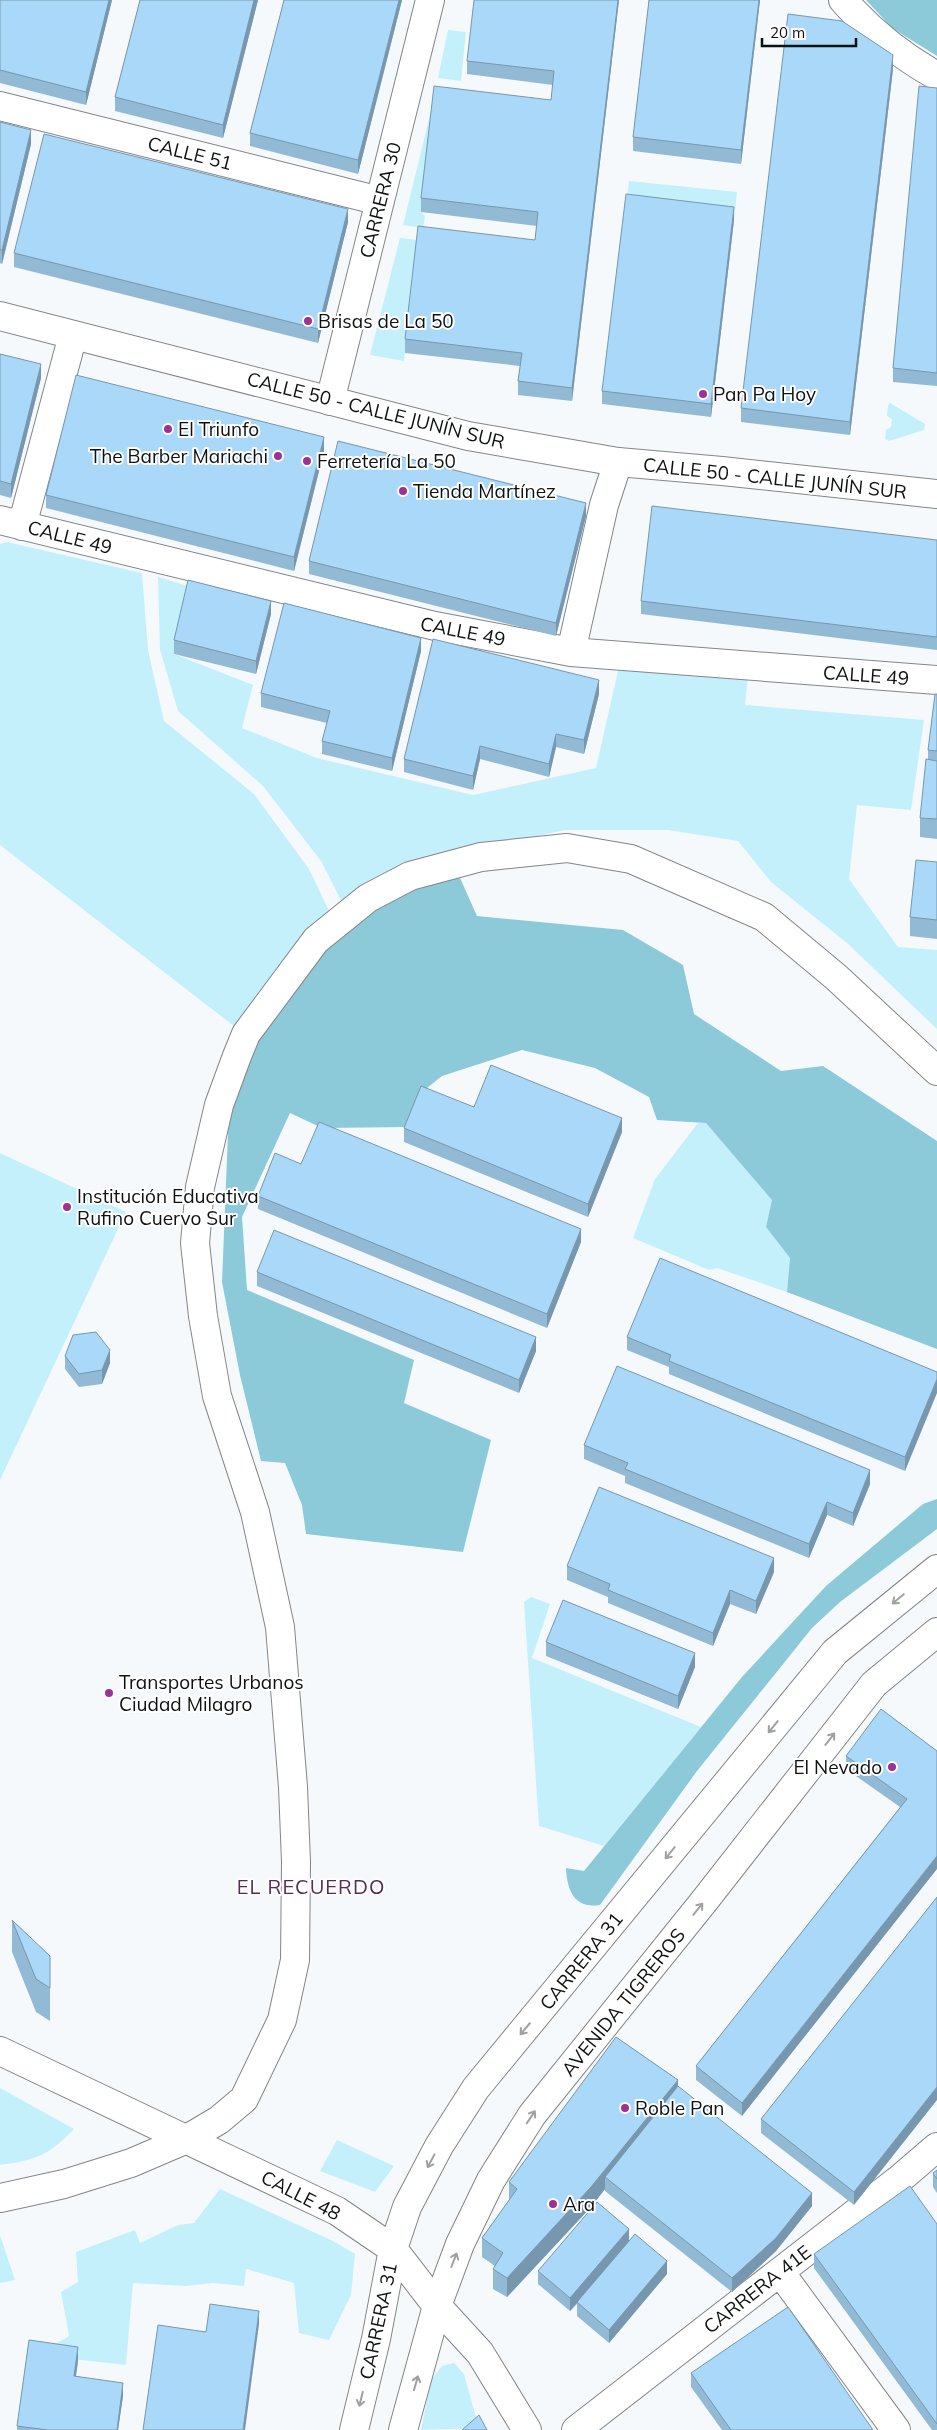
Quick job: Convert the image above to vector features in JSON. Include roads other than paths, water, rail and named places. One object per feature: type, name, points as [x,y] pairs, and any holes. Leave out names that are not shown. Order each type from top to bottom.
[{"type":"street","name":"CARRERA 30","points":[[330,401],[430,0]]},
{"type":"street","points":[[843,0],[862,21],[909,60],[937,76]]},
{"type":"street","name":"CALLE 51","points":[[0,106],[380,201]]},
{"type":"street","name":"CALLE 50 - CALLE JUNÍN SUR","points":[[0,316],[468,436],[618,462],[722,470],[937,494]]},
{"type":"street","points":[[11,523],[73,335]]},
{"type":"street","points":[[571,652],[604,505],[618,462]]},
{"type":"street","name":"CALLE 49","points":[[11,523],[416,622],[571,652],[937,680]]},
{"type":"street","points":[[0,2198],[64,2184],[131,2163],[187,2139],[220,2120],[244,2099],[282,2020],[296,1960],[296,1862],[293,1787],[280,1628],[256,1512],[217,1396],[203,1316],[196,1244],[200,1187],[219,1105],[246,1034],[316,940],[368,898],[410,876],[481,857],[567,848],[631,859],[764,917],[836,977],[937,1071]]},
{"type":"street","name":"CARRERA 31","points":[[354,2430],[376,2339],[393,2249],[411,2198],[439,2146],[476,2088],[835,1652],[937,1569]]},
{"type":"street","name":"AVENIDA TIGREROS","points":[[403,2430],[437,2306],[460,2244],[491,2180],[532,2115],[705,1900],[874,1684],[937,1632]]},
{"type":"street","name":"CALLE 48","points":[[0,2052],[337,2211],[393,2249],[437,2306],[480,2353],[527,2430]]},
{"type":"street","name":"CARRERA 41E","points":[[576,2430],[902,2177],[937,2147]]},
{"type":"street","points":[[780,2272],[896,2430]]},
{"type":"place","name":"Brisas de La 50","points":[[308,321]]},
{"type":"place","name":"Pan Pa Hoy","points":[[703,394]]},
{"type":"place","name":"El Triunfo","points":[[168,429]]},
{"type":"place","name":"The Barber Mariachi","points":[[278,456]]},
{"type":"place","name":"Ferretería La 50","points":[[307,461]]},
{"type":"place","name":"Tienda Martínez","points":[[403,491]]},
{"type":"place","name":"Institución Educativa Rufino Cuervo Sur","points":[[67,1207]]},
{"type":"place","name":"Transportes Urbanos Ciudad Milagro","points":[[109,1693]]},
{"type":"place","name":"El Nevado","points":[[892,1767]]},
{"type":"place","name":"Roble Pan","points":[[625,2108]]},
{"type":"place","name":"Ara","points":[[553,2204]]},
{"type":"district","name":"EL RECUERDO","points":[[311,1887]]}]
